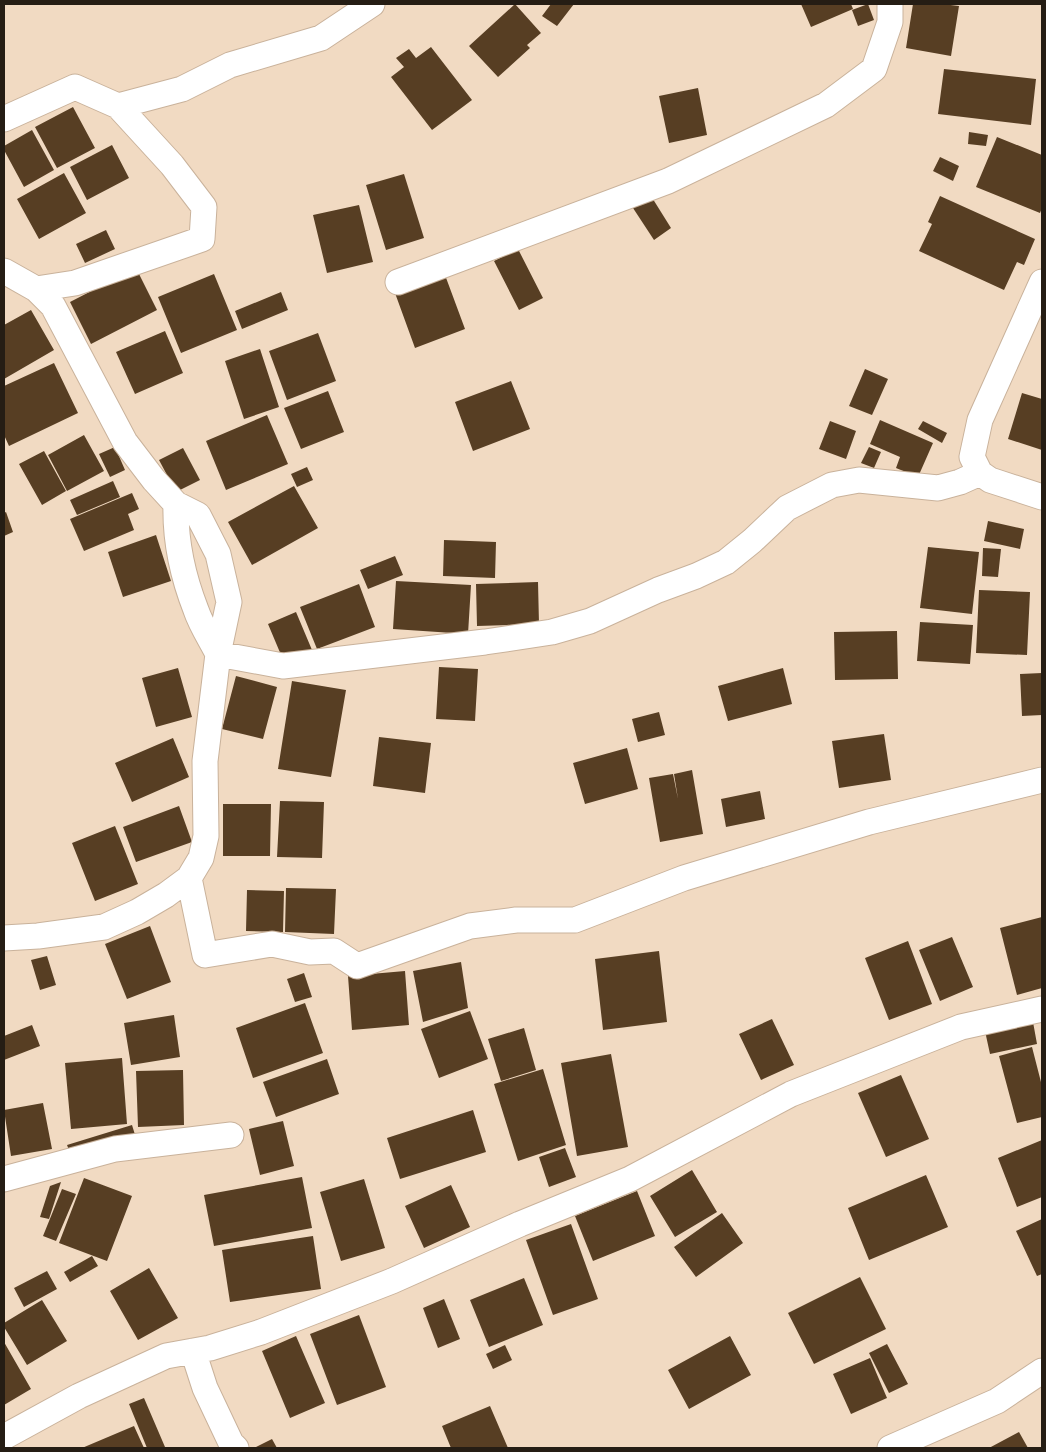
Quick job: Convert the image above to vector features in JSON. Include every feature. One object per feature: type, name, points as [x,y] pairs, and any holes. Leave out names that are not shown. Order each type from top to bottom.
[{"type":"street","points":[[118,106],[182,89],[230,66],[321,38],[372,4]]},
{"type":"street","points":[[398,282],[668,181],[826,105],[874,70],[890,22],[890,4]]},
{"type":"street","points":[[4,119],[75,87],[118,106],[172,165],[204,207],[202,239],[75,283],[36,289]]},
{"type":"street","points":[[4,271],[36,289],[53,306],[125,442],[154,480],[176,504],[198,515],[218,554],[230,602],[218,654],[205,761],[206,836],[201,858],[189,878],[166,895],[137,912],[104,927],[38,936],[4,938]]},
{"type":"street","points":[[1042,282],[980,420],[972,457],[980,473],[990,480],[1042,497]]},
{"type":"street","points":[[218,654],[283,666],[485,642],[552,632],[590,620],[726,562],[752,541],[786,508],[832,485],[859,480],[938,488],[960,482],[980,473]]},
{"type":"street","points":[[176,504],[175,526],[182,562],[196,610],[218,654]]},
{"type":"street","points":[[189,878],[205,955],[272,944],[310,952],[334,951],[357,966],[470,926],[516,920],[575,920],[684,878],[869,822],[1042,780]]},
{"type":"street","points":[[4,1437],[80,1396],[166,1356],[210,1348],[261,1332],[375,1288],[520,1224],[630,1179],[791,1094],[961,1027],[1042,1010]]},
{"type":"street","points":[[4,1180],[115,1149],[231,1135]]},
{"type":"street","points":[[193,1351],[205,1388],[231,1443],[236,1448]]},
{"type":"street","points":[[890,1448],[997,1401],[1042,1371]]},
{"type":"building","points":[[515,4],[541,33],[527,45],[530,48],[498,77],[469,46]]},
{"type":"building","points":[[551,4],[574,4],[557,26],[542,16]]},
{"type":"building","points":[[801,4],[851,4],[853,9],[811,27]]},
{"type":"building","points":[[868,4],[874,20],[858,26],[852,10]]},
{"type":"building","points":[[913,4],[959,6],[951,56],[906,48]]},
{"type":"building","points":[[431,47],[472,100],[432,130],[391,77],[404,67],[396,58],[409,49],[416,58]]},
{"type":"building","points":[[944,69],[1036,79],[1031,125],[938,114]]},
{"type":"building","points":[[698,88],[707,135],[669,143],[659,96]]},
{"type":"building","points":[[73,107],[95,148],[57,168],[35,127]]},
{"type":"building","points":[[32,130],[54,170],[24,187],[4,150],[4,146]]},
{"type":"building","points":[[969,132],[988,135],[986,146],[968,144]]},
{"type":"building","points":[[997,137],[1042,155],[1042,208],[1040,213],[976,187]]},
{"type":"building","points":[[112,145],[129,178],[87,200],[70,167]]},
{"type":"building","points":[[940,157],[959,166],[953,181],[933,171]]},
{"type":"building","points":[[64,173],[86,213],[39,239],[17,199]]},
{"type":"building","points":[[404,174],[424,238],[386,250],[366,185]]},
{"type":"building","points":[[651,196],[671,228],[654,240],[633,208]]},
{"type":"building","points":[[940,196],[1035,239],[1024,265],[1017,262],[1004,290],[919,251],[932,224],[928,222]]},
{"type":"building","points":[[359,205],[373,262],[327,273],[313,215]]},
{"type":"building","points":[[106,230],[115,249],[85,263],[76,244]]},
{"type":"building","points":[[518,249],[543,298],[519,310],[494,261]]},
{"type":"building","points":[[136,268],[157,310],[91,344],[70,302]]},
{"type":"building","points":[[214,274],[237,330],[181,353],[158,297]]},
{"type":"building","points":[[445,275],[465,329],[415,348],[395,293]]},
{"type":"building","points":[[281,292],[288,310],[242,329],[235,311]]},
{"type":"building","points":[[31,310],[54,350],[4,379],[4,325]]},
{"type":"building","points":[[165,331],[183,373],[135,394],[116,352]]},
{"type":"building","points":[[318,333],[336,381],[287,400],[269,351]]},
{"type":"building","points":[[260,349],[279,407],[244,419],[225,361]]},
{"type":"building","points":[[54,363],[78,413],[9,446],[4,435],[4,386]]},
{"type":"building","points":[[865,369],[888,379],[872,415],[849,406]]},
{"type":"building","points":[[511,381],[530,429],[473,451],[455,402]]},
{"type":"building","points":[[328,391],[344,432],[301,449],[284,408]]},
{"type":"building","points":[[1022,393],[1042,399],[1042,450],[1008,439]]},
{"type":"building","points":[[267,415],[288,464],[226,490],[206,441]]},
{"type":"building","points":[[880,420],[933,443],[918,477],[896,468],[900,457],[870,444]]},
{"type":"building","points":[[830,421],[856,431],[846,459],[819,449]]},
{"type":"building","points":[[923,421],[947,433],[942,443],[918,429]]},
{"type":"building","points":[[84,435],[104,471],[67,491],[48,455]]},
{"type":"building","points":[[115,447],[125,470],[110,477],[99,454]]},
{"type":"building","points":[[869,447],[881,452],[874,468],[861,463]]},
{"type":"building","points":[[183,448],[200,480],[176,492],[159,460]]},
{"type":"building","points":[[44,451],[66,491],[42,505],[19,464]]},
{"type":"building","points":[[307,467],[313,480],[297,487],[291,474]]},
{"type":"building","points":[[113,481],[120,497],[77,515],[70,500]]},
{"type":"building","points":[[294,486],[318,528],[252,565],[228,522]]},
{"type":"building","points":[[132,493],[139,509],[128,514],[134,530],[84,551],[70,519]]},
{"type":"building","points":[[6,512],[13,532],[4,536],[4,513]]},
{"type":"building","points":[[988,521],[1024,529],[1020,549],[984,541]]},
{"type":"building","points":[[156,535],[171,581],[123,597],[108,552]]},
{"type":"building","points":[[444,540],[496,542],[495,578],[443,576]]},
{"type":"building","points":[[928,547],[979,552],[972,614],[920,608]]},
{"type":"building","points":[[983,548],[1001,549],[998,577],[982,576]]},
{"type":"building","points":[[395,556],[403,575],[368,589],[360,570]]},
{"type":"building","points":[[396,581],[471,585],[468,634],[393,629]]},
{"type":"building","points":[[538,582],[539,624],[477,626],[476,584]]},
{"type":"building","points":[[359,584],[375,627],[317,649],[300,607]]},
{"type":"building","points":[[979,590],[1030,592],[1027,655],[976,653]]},
{"type":"building","points":[[296,612],[312,650],[284,662],[268,624]]},
{"type":"building","points":[[920,622],[973,625],[970,664],[917,661]]},
{"type":"building","points":[[897,631],[898,679],[835,680],[834,632]]},
{"type":"building","points":[[439,667],[478,669],[475,721],[436,719]]},
{"type":"building","points":[[178,668],[192,717],[156,727],[142,678]]},
{"type":"building","points":[[783,668],[792,704],[728,721],[718,686]]},
{"type":"building","points":[[1042,673],[1042,715],[1022,716],[1020,674]]},
{"type":"building","points":[[236,676],[277,687],[263,739],[222,729]]},
{"type":"building","points":[[292,681],[346,690],[331,777],[278,769]]},
{"type":"building","points":[[659,712],[665,735],[638,742],[632,719]]},
{"type":"building","points":[[884,734],[891,780],[839,788],[832,741]]},
{"type":"building","points":[[379,737],[431,743],[425,793],[373,786]]},
{"type":"building","points":[[173,738],[189,777],[132,802],[115,763]]},
{"type":"building","points":[[627,748],[638,789],[585,804],[573,763]]},
{"type":"building","points":[[692,770],[703,834],[660,842],[649,778],[673,774],[678,799],[674,774]]},
{"type":"building","points":[[760,791],[765,819],[726,827],[721,799]]},
{"type":"building","points":[[280,801],[324,802],[322,858],[277,857]]},
{"type":"building","points":[[223,804],[271,804],[270,856],[223,856]]},
{"type":"building","points":[[179,806],[192,842],[136,862],[123,827]]},
{"type":"building","points":[[115,826],[138,884],[95,901],[72,843]]},
{"type":"building","points":[[286,888],[336,889],[334,934],[285,932]]},
{"type":"building","points":[[247,890],[284,891],[283,932],[246,931]]},
{"type":"building","points":[[1042,917],[1042,988],[1017,995],[1000,928]]},
{"type":"building","points":[[150,926],[171,982],[127,999],[105,944]]},
{"type":"building","points":[[952,937],[973,987],[940,1001],[919,950]]},
{"type":"building","points":[[908,941],[932,1004],[889,1020],[865,958]]},
{"type":"building","points":[[659,951],[667,1022],[603,1030],[595,959]]},
{"type":"building","points":[[47,956],[56,985],[40,990],[31,960]]},
{"type":"building","points":[[461,962],[468,1008],[423,1022],[413,971]]},
{"type":"building","points":[[405,971],[409,1025],[352,1030],[348,976]]},
{"type":"building","points":[[304,973],[312,997],[295,1002],[287,979]]},
{"type":"building","points":[[305,1003],[323,1053],[253,1078],[236,1028]]},
{"type":"building","points":[[470,1011],[488,1059],[439,1078],[421,1029]]},
{"type":"building","points":[[174,1015],[180,1057],[131,1065],[124,1023]]},
{"type":"building","points":[[772,1019],[794,1065],[761,1080],[739,1034]]},
{"type":"building","points":[[1033,1022],[1037,1044],[990,1054],[985,1031]]},
{"type":"building","points":[[32,1025],[40,1046],[4,1060],[4,1036]]},
{"type":"building","points":[[524,1028],[536,1070],[501,1081],[488,1039]]},
{"type":"building","points":[[1032,1047],[1042,1086],[1042,1117],[1017,1123],[999,1056]]},
{"type":"building","points":[[611,1054],[628,1147],[577,1156],[561,1063]]},
{"type":"building","points":[[122,1058],[127,1124],[71,1129],[65,1063]]},
{"type":"building","points":[[327,1059],[339,1094],[276,1117],[263,1082]]},
{"type":"building","points":[[543,1069],[566,1145],[518,1161],[494,1084]]},
{"type":"building","points":[[183,1070],[184,1125],[138,1127],[136,1071]]},
{"type":"building","points":[[901,1075],[929,1139],[886,1157],[858,1093]]},
{"type":"building","points":[[43,1103],[52,1149],[11,1156],[4,1110]]},
{"type":"building","points":[[473,1110],[486,1152],[400,1179],[387,1138]]},
{"type":"building","points":[[283,1121],[294,1166],[260,1175],[249,1129]]},
{"type":"building","points":[[132,1125],[136,1138],[72,1158],[67,1145]]},
{"type":"building","points":[[1042,1140],[1042,1197],[1017,1207],[998,1158]]},
{"type":"building","points":[[565,1148],[576,1177],[549,1187],[539,1157]]},
{"type":"building","points":[[692,1170],[717,1212],[675,1237],[650,1196]]},
{"type":"building","points":[[926,1175],[948,1227],[869,1260],[848,1208]]},
{"type":"building","points":[[302,1177],[312,1228],[214,1246],[204,1195]]},
{"type":"building","points":[[84,1178],[132,1196],[107,1261],[59,1243]]},
{"type":"building","points":[[364,1179],[385,1248],[341,1261],[320,1192]]},
{"type":"building","points":[[61,1182],[49,1219],[40,1217],[50,1186]]},
{"type":"building","points":[[451,1185],[470,1227],[424,1248],[405,1206]]},
{"type":"building","points":[[62,1189],[76,1194],[56,1241],[43,1236]]},
{"type":"building","points":[[637,1191],[655,1236],[593,1261],[575,1216]]},
{"type":"building","points":[[722,1213],[743,1243],[696,1277],[674,1247]]},
{"type":"building","points":[[1042,1219],[1042,1274],[1037,1276],[1016,1231]]},
{"type":"building","points":[[571,1224],[598,1299],[553,1315],[526,1240]]},
{"type":"building","points":[[313,1236],[321,1289],[230,1302],[222,1250]]},
{"type":"building","points":[[92,1256],[98,1266],[70,1282],[64,1272]]},
{"type":"building","points":[[149,1268],[178,1318],[138,1340],[110,1291]]},
{"type":"building","points":[[47,1271],[57,1289],[24,1307],[14,1288]]},
{"type":"building","points":[[860,1277],[886,1329],[814,1364],[788,1313]]},
{"type":"building","points":[[524,1278],[543,1325],[489,1347],[470,1300]]},
{"type":"building","points":[[444,1299],[460,1339],[438,1348],[423,1308]]},
{"type":"building","points":[[42,1300],[67,1341],[27,1365],[4,1327],[4,1323]]},
{"type":"building","points":[[359,1315],[386,1387],[337,1405],[310,1334]]},
{"type":"building","points":[[296,1336],[325,1403],[290,1418],[262,1351]]},
{"type":"building","points":[[730,1336],[751,1375],[689,1409],[668,1370]]},
{"type":"building","points":[[4,1342],[31,1389],[4,1405]]},
{"type":"building","points":[[887,1344],[908,1384],[889,1393],[869,1353]]},
{"type":"building","points":[[505,1345],[512,1360],[493,1369],[486,1354]]},
{"type":"building","points":[[870,1358],[887,1398],[851,1414],[833,1374]]},
{"type":"building","points":[[144,1398],[165,1447],[147,1448],[129,1404]]},
{"type":"building","points":[[490,1406],[508,1448],[451,1448],[442,1426]]},
{"type":"building","points":[[134,1426],[144,1448],[82,1448]]},
{"type":"building","points":[[1019,1432],[1028,1448],[989,1448]]},
{"type":"building","points":[[272,1439],[277,1448],[254,1448]]}]
